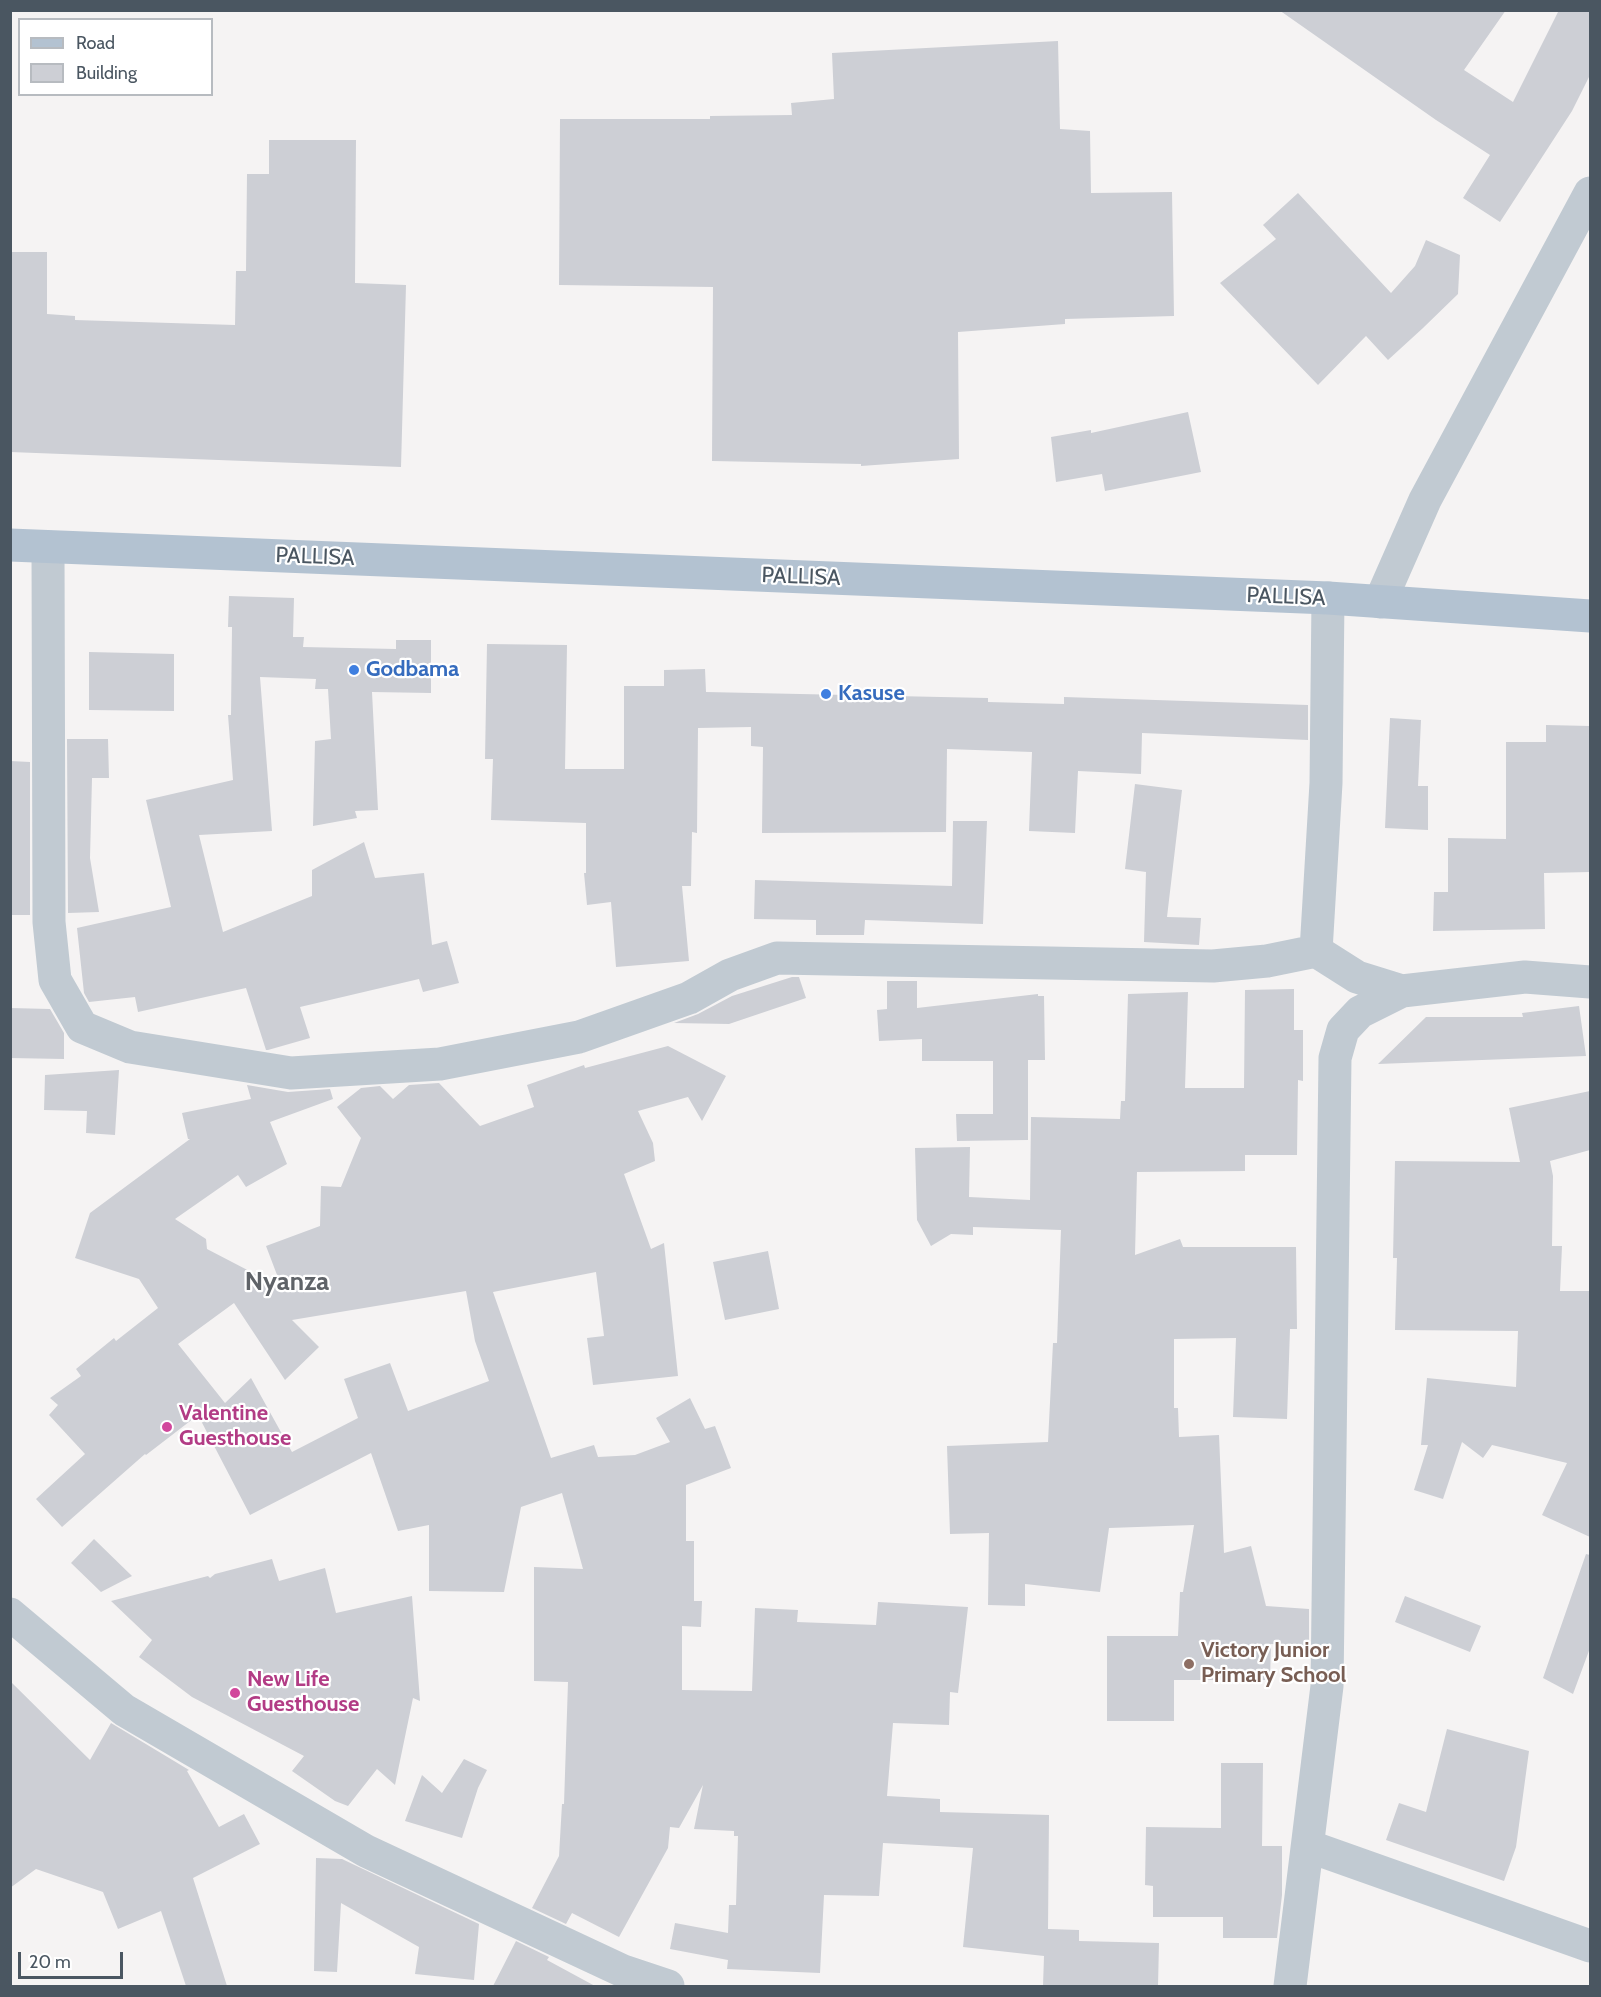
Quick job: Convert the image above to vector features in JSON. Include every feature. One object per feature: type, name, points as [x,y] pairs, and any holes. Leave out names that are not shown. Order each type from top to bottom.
[{"type":"main road","name":"PALLISA","points":[[10,545],[1328,598],[1590,616]]},
{"type":"street","points":[[1380,602],[1425,500],[1590,194]]},
{"type":"street","points":[[48,547],[49,922],[55,980],[82,1027],[130,1047],[291,1073],[440,1064],[579,1037],[689,998],[730,975],[777,958],[1213,966],[1267,961],[1316,951],[1357,978],[1402,991]]},
{"type":"street","points":[[1316,951],[1326,783],[1328,598]]},
{"type":"street","points":[[1290,1986],[1327,1686],[1335,1058],[1343,1030],[1360,1012],[1402,991],[1525,977],[1590,982]]},
{"type":"street","points":[[10,1614],[124,1710],[356,1845],[623,1979],[668,1986]]},
{"type":"street","points":[[1308,1846],[1590,1946]]},
{"type":"building","points":[[1279,10],[1506,10],[1464,70],[1513,102],[1559,10],[1590,10],[1590,75],[1572,111],[1500,222],[1463,198],[1490,155]]},
{"type":"building","points":[[1058,41],[1060,129],[1090,131],[1091,193],[1172,192],[1174,316],[1065,319],[1065,324],[958,332],[959,459],[861,466],[861,464],[712,461],[713,287],[559,285],[560,119],[710,119],[710,116],[792,115],[791,103],[834,99],[832,53]]},
{"type":"building","points":[[269,140],[356,140],[355,283],[406,285],[401,467],[10,452],[10,252],[47,252],[47,314],[75,316],[75,320],[235,325],[236,271],[246,271],[247,174],[269,174]]},
{"type":"building","points":[[1298,193],[1391,293],[1415,266],[1426,240],[1460,255],[1458,294],[1423,328],[1388,360],[1366,336],[1318,385],[1220,283],[1276,239],[1263,225]]},
{"type":"building","points":[[1188,412],[1201,472],[1105,491],[1102,474],[1056,482],[1051,437],[1091,430],[1091,433]]},
{"type":"building","points":[[229,596],[294,598],[293,637],[304,637],[303,647],[396,649],[396,640],[431,640],[431,693],[372,692],[378,810],[355,811],[357,818],[313,826],[315,741],[331,739],[328,689],[315,689],[316,679],[260,677],[272,831],[199,835],[223,932],[312,896],[312,870],[364,842],[375,878],[424,873],[432,945],[447,941],[459,983],[423,992],[419,979],[300,1007],[310,1038],[268,1050],[266,1050],[246,988],[138,1012],[135,997],[89,1002],[84,993],[77,928],[171,907],[146,800],[233,780],[228,715],[231,715],[232,627],[228,627]]},
{"type":"building","points":[[487,644],[567,645],[565,769],[624,769],[624,686],[664,686],[664,670],[705,669],[706,692],[988,698],[988,702],[1064,704],[1064,697],[1308,705],[1308,740],[1142,733],[1141,774],[1078,771],[1075,833],[1029,831],[1032,752],[947,749],[946,832],[762,833],[763,747],[751,746],[751,727],[698,728],[697,833],[692,832],[691,886],[682,886],[689,961],[616,967],[611,902],[587,905],[584,873],[586,873],[586,823],[491,820],[493,759],[485,759]]},
{"type":"building","points":[[89,652],[174,654],[174,711],[89,710]]},
{"type":"building","points":[[1390,718],[1421,720],[1418,786],[1428,786],[1428,830],[1385,828]]},
{"type":"building","points":[[1546,725],[1590,726],[1590,872],[1544,873],[1545,929],[1433,931],[1434,892],[1448,892],[1448,838],[1506,839],[1506,742],[1546,742]]},
{"type":"building","points":[[67,739],[108,739],[109,778],[92,778],[90,858],[99,912],[68,913]]},
{"type":"building","points":[[10,761],[30,762],[30,915],[10,915]]},
{"type":"building","points":[[1135,784],[1182,790],[1167,917],[1201,918],[1199,945],[1144,942],[1146,872],[1125,869]]},
{"type":"building","points":[[953,821],[987,821],[983,924],[865,920],[864,935],[816,935],[816,920],[754,919],[755,880],[952,886]]},
{"type":"building","points":[[792,977],[799,977],[806,998],[729,1024],[674,1023],[698,1014],[732,996]]},
{"type":"building","points":[[887,981],[917,981],[917,1008],[1038,994],[1038,996],[1044,996],[1045,1060],[1028,1060],[1028,1140],[957,1141],[956,1114],[993,1114],[993,1061],[922,1061],[922,1039],[879,1041],[877,1010],[887,1009]]},
{"type":"building","points":[[1294,989],[1294,1030],[1303,1030],[1303,1081],[1298,1080],[1297,1155],[1245,1155],[1245,1171],[1137,1172],[1135,1255],[1180,1239],[1183,1247],[1296,1247],[1297,1329],[1290,1329],[1287,1419],[1233,1417],[1236,1338],[1174,1339],[1174,1408],[1178,1408],[1179,1437],[1219,1435],[1224,1553],[1251,1546],[1266,1606],[1309,1609],[1309,1646],[1271,1644],[1270,1680],[1174,1680],[1174,1721],[1107,1721],[1107,1636],[1178,1636],[1180,1592],[1183,1592],[1194,1525],[1109,1528],[1100,1592],[1025,1584],[1025,1606],[988,1605],[989,1533],[950,1534],[947,1446],[1048,1442],[1053,1343],[1057,1343],[1061,1230],[973,1227],[973,1235],[951,1234],[931,1246],[917,1220],[915,1148],[970,1147],[969,1197],[1030,1200],[1031,1117],[1120,1119],[1121,1101],[1125,1101],[1128,994],[1188,992],[1185,1088],[1244,1088],[1245,990]]},
{"type":"building","points":[[1579,1006],[1586,1056],[1378,1064],[1426,1017],[1523,1017],[1522,1013]]},
{"type":"building","points":[[10,1008],[50,1009],[64,1033],[64,1059],[10,1058]]},
{"type":"building","points":[[668,1046],[726,1076],[702,1121],[688,1097],[638,1111],[653,1143],[655,1161],[624,1174],[651,1249],[664,1243],[678,1376],[593,1385],[587,1338],[604,1336],[596,1272],[493,1292],[551,1458],[594,1445],[598,1457],[635,1455],[670,1442],[656,1418],[690,1398],[705,1429],[715,1426],[731,1468],[686,1485],[686,1541],[694,1541],[694,1601],[702,1601],[701,1627],[682,1626],[682,1690],[752,1691],[755,1608],[798,1610],[797,1622],[876,1625],[878,1602],[968,1607],[958,1693],[950,1692],[949,1725],[893,1723],[887,1796],[940,1799],[940,1812],[1049,1815],[1048,1929],[1079,1930],[1079,1941],[1159,1943],[1158,1986],[1043,1986],[1044,1956],[963,1947],[973,1848],[883,1843],[879,1896],[824,1895],[820,1973],[727,1969],[728,1960],[670,1949],[675,1923],[728,1933],[729,1905],[736,1905],[738,1836],[734,1836],[734,1831],[694,1829],[703,1785],[679,1828],[670,1827],[668,1848],[619,1937],[572,1913],[566,1924],[532,1908],[559,1856],[562,1804],[564,1804],[568,1682],[534,1681],[534,1567],[583,1569],[562,1493],[521,1507],[504,1592],[429,1591],[429,1525],[398,1531],[371,1453],[250,1515],[198,1415],[145,1454],[62,1527],[36,1499],[85,1454],[49,1415],[58,1405],[50,1398],[81,1376],[76,1369],[114,1338],[116,1341],[158,1308],[139,1279],[75,1258],[90,1213],[190,1139],[188,1139],[182,1113],[251,1099],[247,1085],[288,1092],[330,1089],[333,1099],[270,1122],[287,1164],[246,1187],[238,1175],[175,1219],[206,1239],[207,1249],[282,1288],[266,1246],[320,1226],[321,1186],[341,1187],[361,1138],[337,1107],[361,1088],[380,1086],[393,1099],[409,1085],[439,1083],[480,1126],[534,1107],[527,1085],[584,1065],[585,1068]],"holes":[[[466,1291],[475,1341],[489,1381],[408,1411],[390,1363],[344,1379],[358,1418],[292,1452],[251,1378],[225,1403],[178,1344],[234,1303],[285,1380],[319,1347],[292,1320]]]},
{"type":"building","points":[[119,1070],[115,1135],[86,1133],[87,1111],[44,1110],[45,1075]]},
{"type":"building","points":[[1590,1091],[1590,1150],[1550,1161],[1553,1176],[1552,1246],[1562,1246],[1560,1291],[1590,1291],[1590,1537],[1542,1515],[1567,1463],[1492,1445],[1483,1458],[1462,1442],[1443,1499],[1414,1490],[1428,1445],[1421,1445],[1427,1378],[1516,1387],[1518,1331],[1395,1330],[1397,1258],[1393,1258],[1395,1161],[1520,1162],[1509,1108]]},
{"type":"building","points":[[768,1251],[779,1309],[725,1320],[713,1262]]},
{"type":"building","points":[[94,1539],[132,1576],[101,1592],[71,1563]]},
{"type":"building","points":[[1586,1554],[1590,1555],[1590,1648],[1573,1694],[1543,1678]]},
{"type":"building","points":[[272,1559],[279,1581],[325,1568],[336,1613],[412,1596],[420,1701],[413,1698],[395,1785],[377,1769],[348,1806],[335,1801],[292,1771],[304,1756],[192,1697],[139,1657],[152,1640],[111,1601],[208,1576],[210,1578],[215,1574]]},
{"type":"building","points":[[1405,1596],[1481,1626],[1470,1652],[1395,1622]]},
{"type":"building","points":[[10,1681],[90,1760],[111,1723],[189,1770],[187,1771],[219,1827],[244,1814],[260,1844],[193,1878],[227,1986],[186,1986],[161,1911],[118,1929],[103,1892],[36,1869],[10,1888]]},
{"type":"building","points":[[1447,1729],[1529,1751],[1516,1847],[1504,1881],[1386,1840],[1399,1803],[1426,1812]]},
{"type":"building","points":[[464,1759],[487,1770],[478,1788],[462,1838],[405,1821],[422,1775],[442,1793]]},
{"type":"building","points":[[1221,1763],[1263,1763],[1262,1846],[1282,1846],[1282,1895],[1277,1938],[1223,1938],[1223,1917],[1153,1917],[1153,1886],[1145,1885],[1146,1827],[1221,1828]]},
{"type":"building","points":[[316,1858],[342,1859],[479,1924],[474,1980],[415,1974],[419,1947],[341,1903],[337,1972],[314,1971]]},
{"type":"building","points":[[516,1941],[549,1957],[547,1960],[595,1986],[493,1986]]},
{"type":"place","name":"Godbama","points":[[354,670]]},
{"type":"place","name":"Kasuse","points":[[826,694]]},
{"type":"place","name":"Valentine Guesthouse","points":[[167,1427]]},
{"type":"place","name":"Victory Junior Primary School","points":[[1189,1664]]},
{"type":"place","name":"New Life Guesthouse","points":[[235,1693]]},
{"type":"district","name":"Nyanza","points":[[287,1282]]}]
